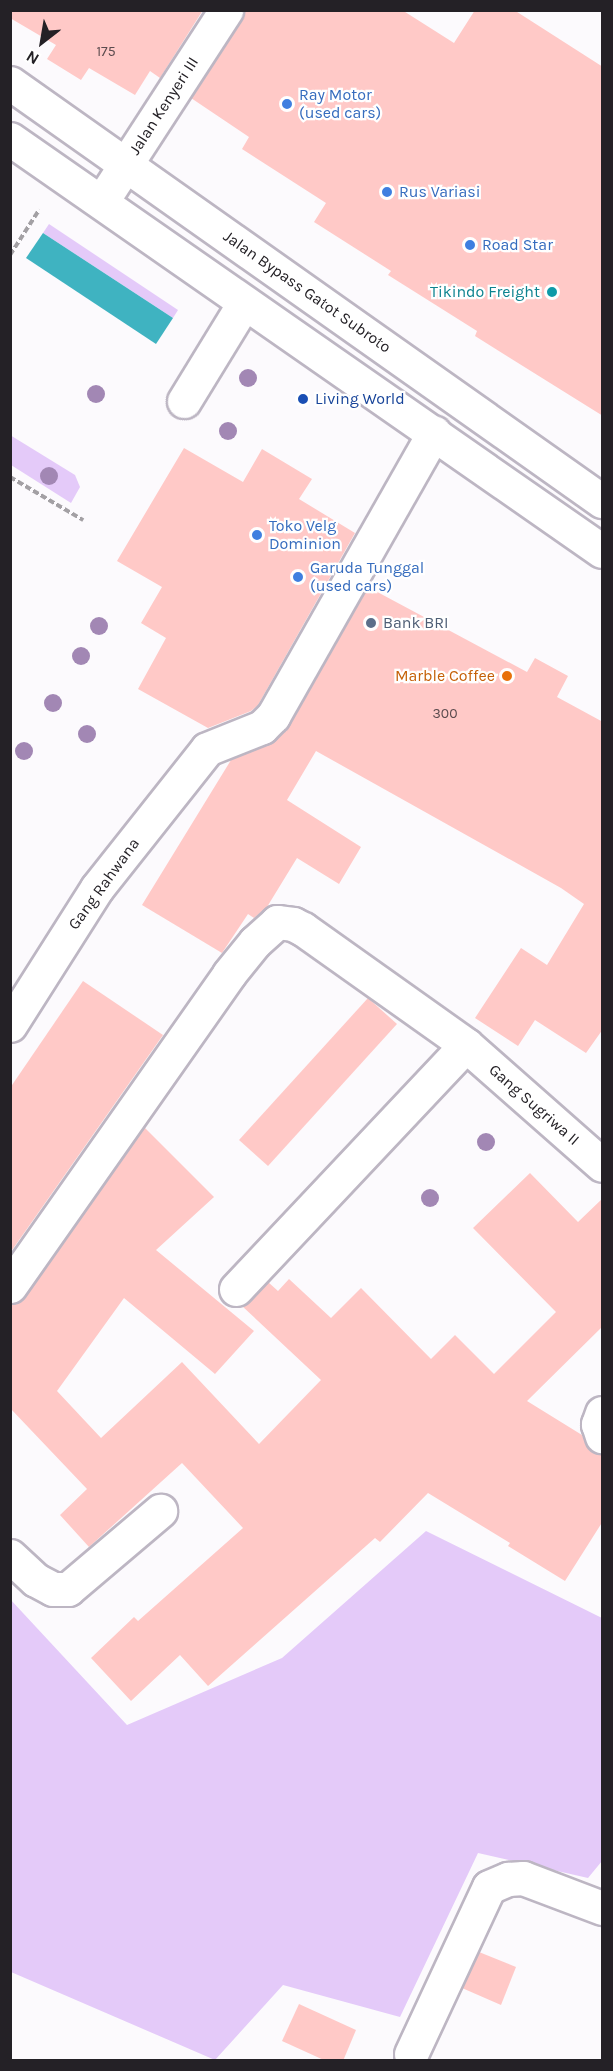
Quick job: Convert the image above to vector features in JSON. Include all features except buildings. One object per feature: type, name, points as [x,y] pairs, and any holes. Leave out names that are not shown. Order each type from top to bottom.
[{"type":"main road","name":"Jalan Kenyeri III","points":[[102,201],[226,10]]},
{"type":"main road","name":"Jalan Bypass Gatot Subroto","points":[[10,83],[603,501]]},
{"type":"main road","points":[[10,139],[603,551]]},
{"type":"main road","points":[[184,401],[244,303]]},
{"type":"main road","name":"Gang Rahwana","points":[[10,1025],[97,888],[207,749],[262,727],[273,716],[434,433]]},
{"type":"main road","name":"Gang Sugriwa II","points":[[10,1286],[229,975],[255,942],[277,922],[293,924],[303,929],[466,1046],[603,1165]]},
{"type":"main road","points":[[236,1289],[466,1046]]},
{"type":"main road","points":[[603,1413],[598,1424],[603,1436]]},
{"type":"main road","points":[[10,1556],[36,1580],[53,1589],[68,1589],[160,1511]]},
{"type":"main road","points":[[411,2054],[489,1887],[508,1879],[523,1878],[603,1908]]},
{"type":"path","points":[[10,255],[62,174]]},
{"type":"path","points":[[10,477],[83,520]]},
{"type":"shaded area","points":[[49,224],[178,310],[173,318],[43,233]]},
{"type":"shaded area","points":[[10,435],[75,475],[80,487],[71,503],[11,465]]},
{"type":"shaded area","points":[[426,1531],[602,1618],[602,1861],[588,1878],[478,1853],[400,2017],[283,1985],[215,2060],[11,1972],[10,1599],[127,1725],[282,1658]]},
{"type":"water","points":[[43,233],[173,318],[156,344],[26,258]]},
{"type":"place","name":"Ray Motor (used cars)","points":[[287,104]]},
{"type":"place","name":"Rus Variasi","points":[[387,192]]},
{"type":"place","name":"Road Star","points":[[470,245]]},
{"type":"place","name":"Tikindo Freight","points":[[552,292]]},
{"type":"place","name":"Living World","points":[[303,399]]},
{"type":"place","name":"Toko Velg Dominion","points":[[257,535]]},
{"type":"place","name":"Garuda Tunggal (used cars)","points":[[298,577]]},
{"type":"place","name":"Bank BRI","points":[[371,623]]},
{"type":"place","name":"Marble Coffee","points":[[507,676]]}]
